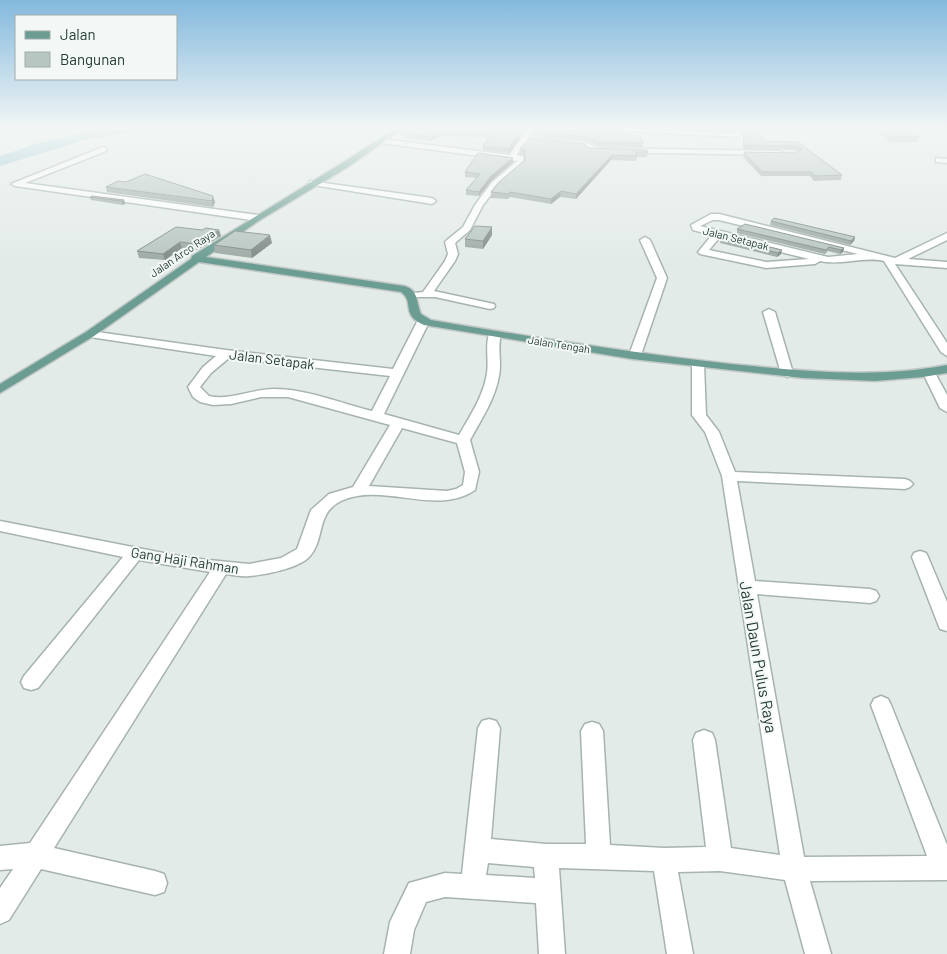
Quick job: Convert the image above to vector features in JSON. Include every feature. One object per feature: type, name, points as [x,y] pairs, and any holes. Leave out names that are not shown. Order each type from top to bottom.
[{"type":"main road","name":"Jalan Arco Raya","points":[[0,389],[90,334],[196,258],[330,174]]},
{"type":"main road","points":[[196,258],[404,289],[410,292],[412,296],[414,316],[423,322]]},
{"type":"main road","name":"Jalan Tengah","points":[[423,322],[698,364],[787,373],[880,378],[929,373],[947,369]]},
{"type":"street","points":[[41,174],[15,184],[257,218]]},
{"type":"street","points":[[427,294],[450,261],[453,254],[450,242],[467,228],[478,204],[495,184],[507,174]]},
{"type":"street","points":[[313,183],[432,201]]},
{"type":"street","name":"Jalan Setapak","points":[[874,256],[828,260],[701,230],[696,228],[695,225],[711,217],[718,217],[892,260],[947,265]]},
{"type":"street","points":[[718,234],[702,252],[766,265],[828,260]]},
{"type":"street","points":[[947,236],[892,260],[947,352]]},
{"type":"street","points":[[635,355],[662,278],[645,240]]},
{"type":"street","points":[[412,296],[427,294],[444,295],[490,306]]},
{"type":"street","points":[[770,312],[787,373]]},
{"type":"street","points":[[376,416],[423,322]]},
{"type":"street","name":"Jalan Setapak","points":[[90,334],[226,354],[398,373]]},
{"type":"street","points":[[226,354],[208,370],[194,387],[196,393],[201,397],[220,401],[267,393],[288,394],[463,440],[493,377],[490,350],[495,334]]},
{"type":"street","name":"Jalan Daun Pulus Raya","points":[[698,364],[699,415],[712,432],[728,476],[794,870],[818,954]]},
{"type":"street","points":[[929,373],[947,408]]},
{"type":"street","points":[[360,490],[398,422]]},
{"type":"street","name":"Gang Haji Rahman","points":[[0,526],[189,564],[249,570],[267,568],[285,563],[304,553],[310,540],[317,514],[334,498],[360,490],[447,496],[461,493],[470,487],[472,472],[463,440]]},
{"type":"street","points":[[728,476],[905,484]]},
{"type":"street","points":[[31,682],[135,553]]},
{"type":"street","points":[[920,557],[947,624]]},
{"type":"street","points":[[0,911],[34,855],[222,567]]},
{"type":"street","points":[[748,587],[870,596]]},
{"type":"street","points":[[478,850],[546,856],[599,856],[664,860],[720,859],[794,870],[944,859],[881,705]]},
{"type":"street","points":[[472,886],[478,850],[489,728]]},
{"type":"street","points":[[592,731],[599,856]]},
{"type":"street","points":[[704,740],[720,859]]},
{"type":"street","points":[[0,858],[34,855],[155,883]]},
{"type":"street","points":[[546,856],[552,954]]},
{"type":"street","points":[[664,860],[680,954]]},
{"type":"street","points":[[397,954],[398,942],[407,910],[418,892],[445,885],[549,891]]},
{"type":"building","points":[[145,174],[213,196],[212,201],[106,187],[118,181],[126,182]]},
{"type":"building","points":[[476,174],[494,174],[479,192],[466,190],[480,174]]},
{"type":"building","points":[[509,174],[595,174],[576,194],[561,191],[551,199],[510,192],[508,194],[491,192]]},
{"type":"building","points":[[813,174],[842,175],[815,176]]},
{"type":"building","points":[[92,196],[124,200],[90,197]]},
{"type":"building","points":[[774,218],[855,237],[851,241],[771,221]]},
{"type":"building","points":[[745,224],[844,248],[841,250],[829,247],[826,250],[737,229]]},
{"type":"building","points":[[475,226],[492,227],[483,241],[465,239]]},
{"type":"building","points":[[176,227],[219,230],[196,244],[180,242],[163,254],[137,251]]},
{"type":"building","points":[[235,231],[270,235],[251,250],[214,245]]},
{"type":"building","points":[[726,236],[782,250],[778,253],[721,239]]}]
